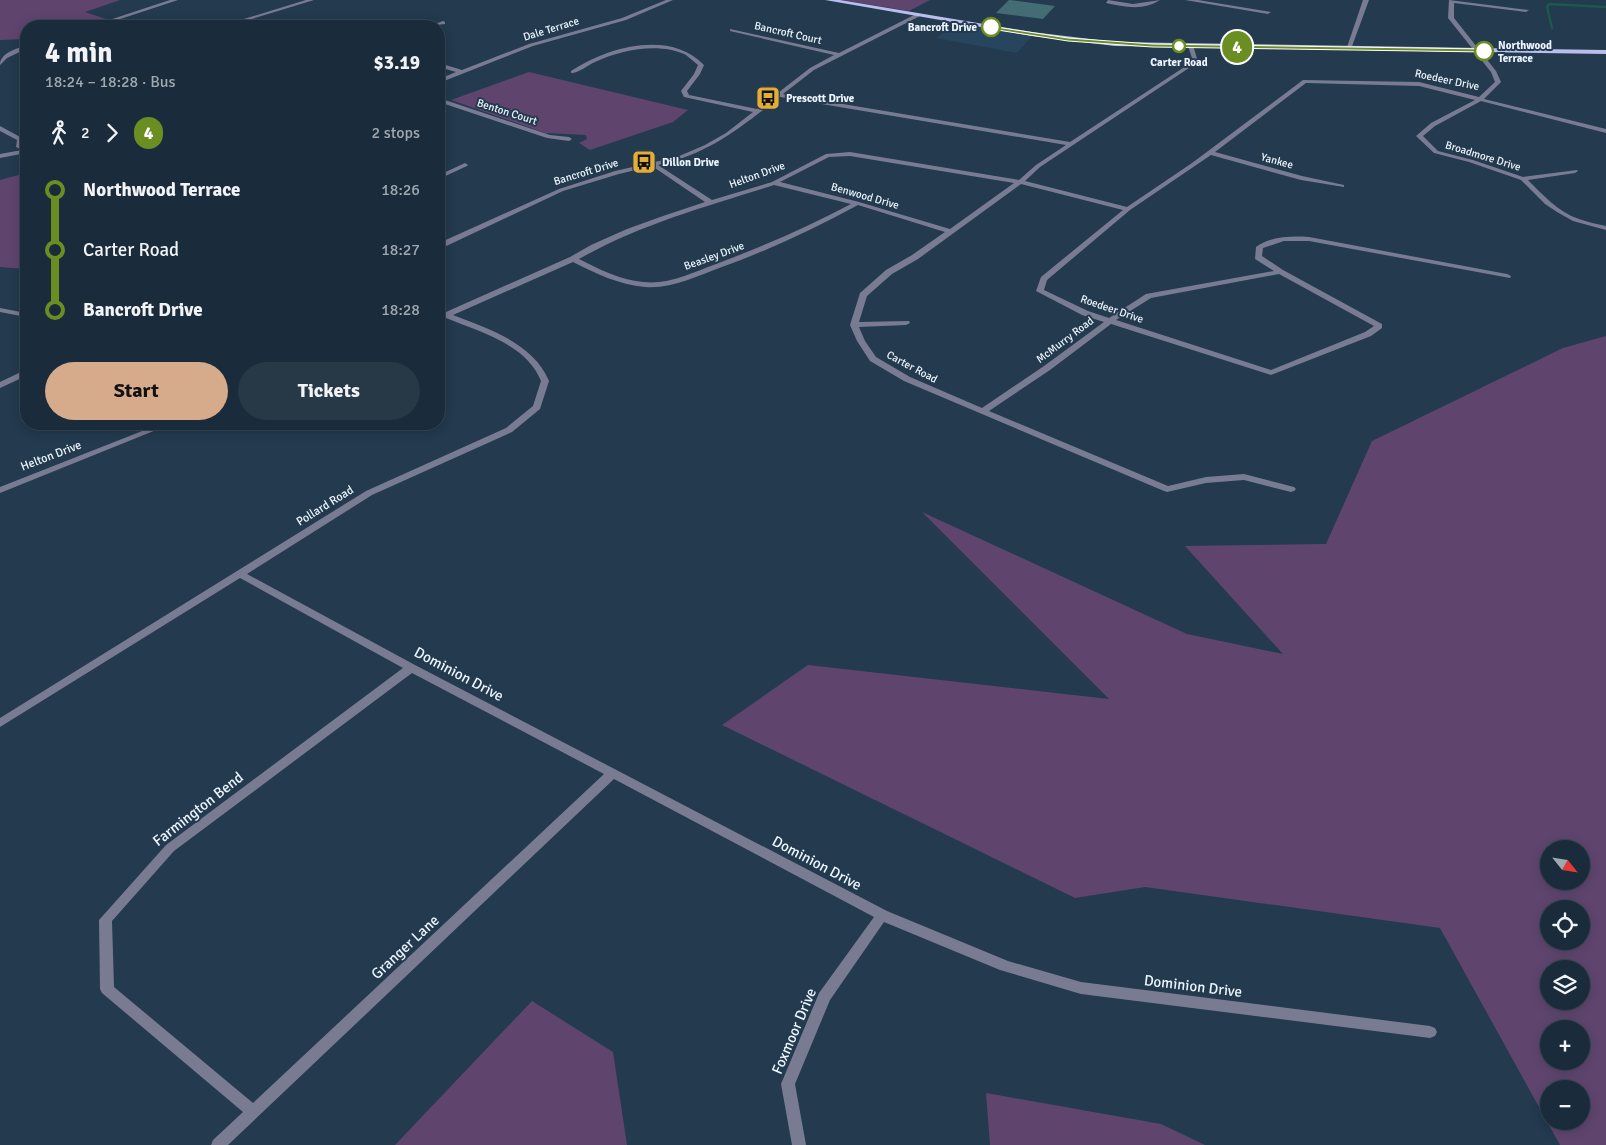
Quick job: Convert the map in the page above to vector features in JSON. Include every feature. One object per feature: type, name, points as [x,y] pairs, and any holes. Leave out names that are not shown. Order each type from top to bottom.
[{"type":"main road","points":[[828,0],[1068,39],[1115,44],[1606,52]]},
{"type":"street","points":[[115,20],[175,0]]},
{"type":"street","points":[[244,20],[311,0]]},
{"type":"street","name":"Dale Terrace","points":[[445,79],[539,42],[624,19],[670,0]]},
{"type":"street","points":[[1108,2],[1142,6],[1150,5],[1157,0]]},
{"type":"street","points":[[1188,0],[1268,12]]},
{"type":"street","points":[[1348,49],[1366,0]]},
{"type":"street","points":[[1478,50],[1451,18],[1452,1],[1526,10]]},
{"type":"street","name":"Bancroft Drive","points":[[445,243],[561,190],[617,172],[679,158],[707,146],[721,139],[806,73],[918,15]]},
{"type":"street","name":"Bancroft Court","points":[[732,30],[840,56]]},
{"type":"street","points":[[906,323],[854,325],[863,294],[889,272],[915,257],[1020,182],[1038,166],[1191,65],[1196,61],[1191,46]]},
{"type":"street","points":[[573,72],[582,64],[613,53],[649,47],[685,52],[696,59],[700,65],[697,74],[684,91],[686,96],[758,111]]},
{"type":"street","points":[[0,63],[3,57],[20,50]]},
{"type":"street","name":"Broadmore Drive","points":[[1478,50],[1494,72],[1498,82],[1480,99],[1438,121],[1419,136],[1436,152],[1491,167],[1523,179],[1559,212],[1575,220],[1606,228]]},
{"type":"street","points":[[445,67],[462,72]]},
{"type":"street","name":"Roedeer Drive","points":[[1507,276],[1309,239],[1290,238],[1273,240],[1260,247],[1258,257],[1280,272],[1379,326],[1368,334],[1271,373],[1086,313],[1040,291],[1044,279],[1128,209],[1305,81],[1419,84],[1606,132]]},
{"type":"street","points":[[779,94],[1071,144]]},
{"type":"street","name":"Benton Court","points":[[445,102],[550,137],[569,139]]},
{"type":"street","points":[[0,128],[20,139]]},
{"type":"street","points":[[0,156],[20,151]]},
{"type":"street","name":"Yankee","points":[[1209,152],[1301,178],[1342,186]]},
{"type":"street","name":"Helton Drive","points":[[445,314],[573,259],[594,247],[630,231],[665,217],[774,183],[828,155],[850,154],[1020,182],[1128,209]]},
{"type":"street","points":[[653,164],[711,203]]},
{"type":"street","points":[[445,174],[465,165]]},
{"type":"street","points":[[1523,179],[1575,171]]},
{"type":"street","name":"Benwood Drive","points":[[774,183],[857,203],[950,231]]},
{"type":"street","name":"Beasley Drive","points":[[573,259],[634,284],[657,284],[676,281],[764,249],[816,226],[857,203]]},
{"type":"street","name":"McMurry Road","points":[[984,410],[1047,368],[1110,321],[1149,296],[1280,272]]},
{"type":"street","points":[[0,310],[20,314]]},
{"type":"street","name":"Pollard Road","points":[[0,723],[369,493],[509,430],[537,407],[545,381],[538,365],[523,352],[498,338],[445,318]]},
{"type":"street","name":"Carter Road","points":[[854,325],[861,341],[873,358],[907,379],[1167,489],[1206,480],[1244,476],[1291,489]]},
{"type":"street","points":[[0,385],[20,376]]},
{"type":"street","name":"Helton Drive","points":[[0,490],[152,430]]},
{"type":"street","name":"Dominion Drive","points":[[240,574],[411,668],[613,772],[882,915],[1005,966],[1081,988],[1430,1032]]},
{"type":"street","name":"Farmington Bend","points":[[254,1112],[106,989],[104,920],[170,848],[411,668]]},
{"type":"street","name":"Granger Lane","points":[[218,1145],[613,772]]},
{"type":"street","name":"Foxmoor Drive","points":[[799,1145],[788,1084],[824,997],[882,915]]},
{"type":"shaded area","points":[[0,0],[120,0],[85,12],[109,20],[20,20],[20,39],[0,40]]},
{"type":"shaded area","points":[[841,0],[930,0],[909,11]]},
{"type":"shaded area","points":[[963,20],[1036,32],[1017,53],[936,38]]},
{"type":"shaded area","points":[[529,72],[688,110],[673,122],[590,150],[579,143],[587,139],[586,135],[545,133],[451,100]]},
{"type":"shaded area","points":[[20,175],[20,269],[0,267],[0,180]]},
{"type":"shaded area","points":[[1606,336],[1606,1145],[1560,1145],[1552,1130],[1590,1130],[1590,1080],[1540,1080],[1540,1109],[1440,928],[1145,887],[1075,898],[722,725],[808,665],[1109,699],[922,512],[1187,634],[1283,654],[1185,546],[1326,544],[1372,441],[1563,348]]},
{"type":"shaded area","points":[[532,1001],[613,1052],[627,1145],[395,1145]]},
{"type":"shaded area","points":[[986,1093],[1161,1124],[1205,1145],[990,1145]]},
{"type":"building","points":[[1009,0],[1055,6],[1043,19],[996,13]]},
{"type":"waterway","points":[[1552,28],[1547,7],[1549,4],[1606,7]]},
{"type":"bus line","name":"4","points":[[991,27],[1068,39],[1152,46],[1484,51]]},
{"type":"place","name":"Bancroft Drive","points":[[991,27]]},
{"type":"place","name":"Carter Road","points":[[1179,46]]},
{"type":"place","name":"Northwood Terrace","points":[[1484,51]]},
{"type":"place","name":"Prescott Drive","points":[[768,98]]},
{"type":"place","name":"Dillon Drive","points":[[644,162]]}]
